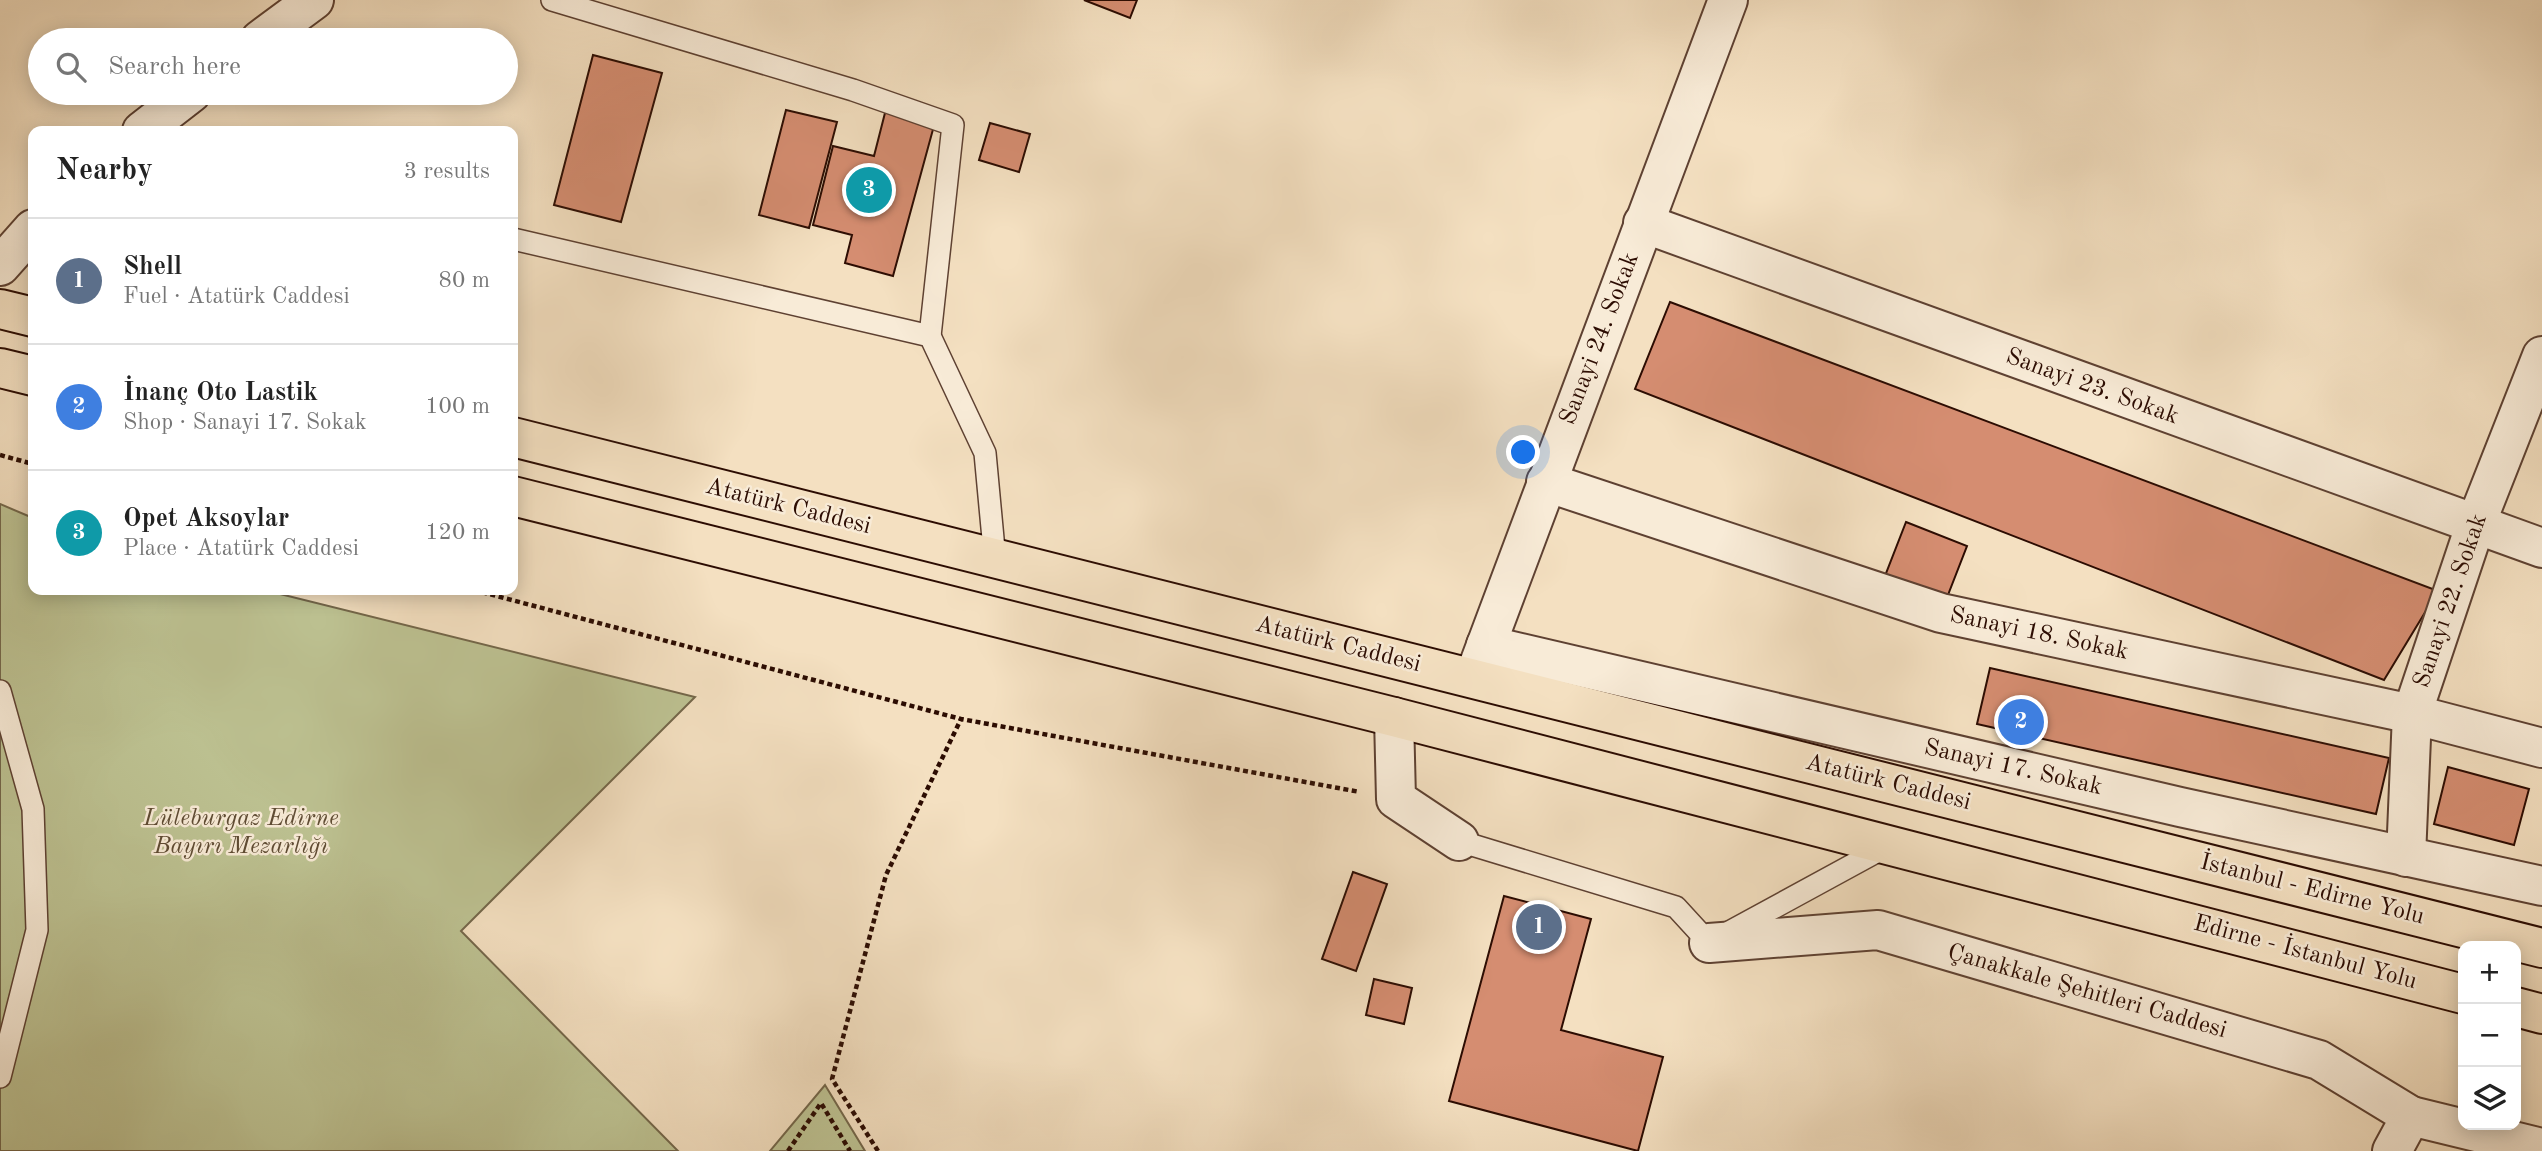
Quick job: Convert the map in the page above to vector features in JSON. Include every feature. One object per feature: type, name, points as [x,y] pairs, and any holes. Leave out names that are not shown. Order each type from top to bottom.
[{"type":"highway","points":[[0,309],[28,316]]},
{"type":"highway","points":[[0,368],[28,375]]},
{"type":"highway","name":"Atatürk Caddesi","points":[[518,438],[995,560],[1480,662],[2163,852]]},
{"type":"highway","points":[[518,497],[1394,717],[1889,845]]},
{"type":"highway","name":"Edirne - İstanbul Yolu","points":[[1889,845],[2458,993]]},
{"type":"highway","name":"İstanbul - Edirne Yolu","points":[[2163,852],[2542,948]]},
{"type":"highway","points":[[2521,1008],[2542,1014]]},
{"type":"street","points":[[276,28],[314,0]]},
{"type":"street","name":"Sanayi 24. Sokak","points":[[1480,662],[1728,0]]},
{"type":"street","points":[[148,126],[176,105]]},
{"type":"street","name":"Sanayi 23. Sokak","points":[[1643,223],[2542,548]]},
{"type":"street","points":[[0,266],[28,235]]},
{"type":"street","name":"Sanayi 22. Sokak","points":[[2406,857],[2412,713],[2476,526],[2542,356]]},
{"type":"street","name":"Sanayi 18. Sokak","points":[[1546,482],[1941,613],[2412,713],[2542,748]]},
{"type":"street","name":"Sanayi 17. Sokak","points":[[1480,662],[2180,807],[2542,886]]},
{"type":"street","points":[[1394,717],[1396,799],[1459,841]]},
{"type":"street","name":"Çanakkale Şehitleri Caddesi","points":[[1709,943],[1878,930],[2319,1060],[2411,1116],[2542,1148]]},
{"type":"street","points":[[2392,1151],[2411,1116]]},
{"type":"lane","points":[[552,0],[853,90],[953,125],[930,336],[985,453],[995,560]]},
{"type":"lane","points":[[518,240],[930,336]]},
{"type":"lane","points":[[0,691],[33,809],[37,930],[0,1077]]},
{"type":"lane","points":[[1459,841],[1676,907],[1709,943],[1889,845]]},
{"type":"path","points":[[0,454],[28,462]]},
{"type":"path","points":[[493,595],[961,719],[1396,799]]},
{"type":"path","points":[[878,1151],[832,1079],[887,875],[961,719]]},
{"type":"path","points":[[790,1150],[821,1104],[850,1151]]},
{"type":"green space","name":"Lüleburgaz Edirne Bayırı Mezarlığı","points":[[0,504],[28,516],[28,595],[284,595],[695,697],[461,931],[678,1151],[0,1151]]},
{"type":"green space","points":[[825,1085],[865,1151],[770,1151]]},
{"type":"building","points":[[1084,0],[1137,0],[1130,18]]},
{"type":"building","points":[[593,55],[662,73],[621,222],[554,205]]},
{"type":"building","points":[[886,109],[935,122],[893,276],[845,263],[852,235],[813,225],[833,146],[874,156]]},
{"type":"building","points":[[786,110],[837,122],[809,228],[759,215]]},
{"type":"building","points":[[990,123],[1030,134],[1019,172],[979,160]]},
{"type":"building","points":[[1670,302],[2438,591],[2384,680],[1635,389]]},
{"type":"building","points":[[1906,522],[1967,546],[1946,600],[1885,576]]},
{"type":"building","points":[[1990,668],[2389,758],[2376,814],[1977,724]]},
{"type":"building","points":[[2448,767],[2529,789],[2514,845],[2434,824]]},
{"type":"building","points":[[1353,872],[1387,884],[1356,971],[1322,959]]},
{"type":"building","points":[[1504,896],[1591,919],[1561,1030],[1663,1057],[1638,1151],[1449,1101]]},
{"type":"building","points":[[1374,979],[1412,988],[1404,1024],[1366,1015]]},
{"type":"place","name":"Opet Aksoylar","points":[[869,190]]},
{"type":"place","name":"İnanç Oto Lastik","points":[[2021,722]]},
{"type":"place","name":"Shell","points":[[1539,927]]}]
